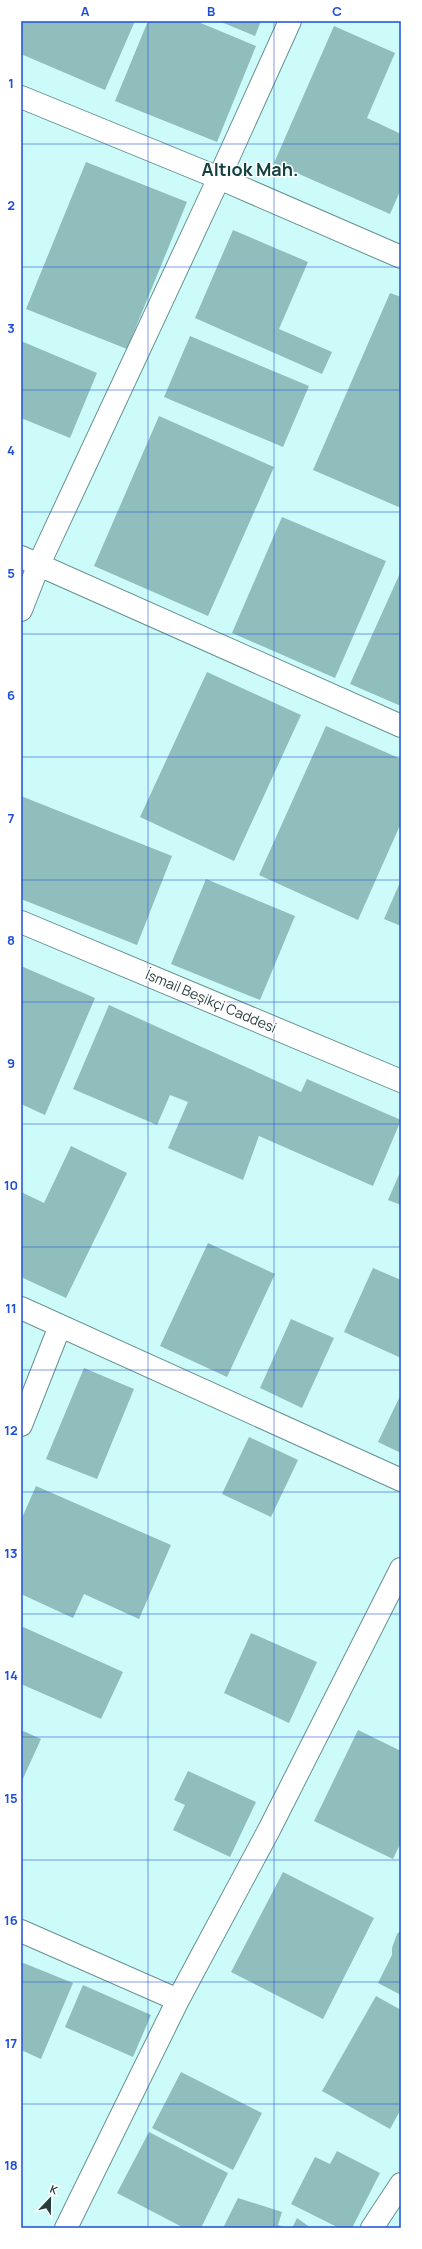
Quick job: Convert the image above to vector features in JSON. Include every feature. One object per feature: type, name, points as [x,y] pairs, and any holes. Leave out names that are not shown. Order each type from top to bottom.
[{"type":"street","points":[[21,610],[30,560],[219,178],[290,21]]},
{"type":"street","points":[[21,97],[219,178],[401,257]]},
{"type":"street","points":[[30,560],[401,726]]},
{"type":"street","name":"İsmail Beşikçi Caddesi","points":[[21,922],[401,1081]]},
{"type":"street","points":[[21,1308],[401,1480]]},
{"type":"street","points":[[21,1425],[60,1326]]},
{"type":"street","points":[[66,2228],[178,2000],[270,1828],[401,1569]]},
{"type":"street","points":[[21,1931],[178,2000]]},
{"type":"street","points":[[377,2226],[401,2184]]},
{"type":"building","points":[[21,21],[135,21],[105,90],[21,54]]},
{"type":"building","points":[[148,21],[196,21],[256,46],[217,142],[115,101]]},
{"type":"building","points":[[219,21],[261,21],[255,36]]},
{"type":"building","points":[[334,26],[395,53],[367,118],[401,134],[401,189],[390,214],[274,163]]},
{"type":"building","points":[[86,162],[187,202],[127,349],[26,309]]},
{"type":"building","points":[[233,230],[308,262],[279,329],[332,352],[322,374],[195,318]]},
{"type":"building","points":[[390,293],[401,297],[401,508],[313,470]]},
{"type":"building","points":[[190,336],[309,386],[283,447],[164,397]]},
{"type":"building","points":[[21,341],[97,373],[70,438],[21,418]]},
{"type":"building","points":[[159,416],[274,467],[208,616],[94,566]]},
{"type":"building","points":[[282,517],[386,561],[335,678],[232,633]]},
{"type":"building","points":[[401,571],[401,706],[350,684]]},
{"type":"building","points":[[207,672],[301,715],[234,861],[140,817]]},
{"type":"building","points":[[326,726],[401,759],[401,823],[358,920],[259,875]]},
{"type":"building","points":[[21,796],[172,856],[137,945],[21,899]]},
{"type":"building","points":[[206,879],[295,916],[260,1000],[171,964]]},
{"type":"building","points":[[401,880],[401,926],[384,919]]},
{"type":"building","points":[[21,966],[95,998],[45,1115],[21,1104]]},
{"type":"building","points":[[109,1005],[301,1092],[307,1079],[401,1120],[373,1186],[259,1136],[243,1180],[168,1148],[188,1102],[170,1095],[157,1125],[73,1089]]},
{"type":"building","points":[[71,1146],[127,1173],[66,1298],[21,1277],[21,1192],[44,1203]]},
{"type":"building","points":[[401,1170],[401,1205],[388,1200]]},
{"type":"building","points":[[208,1243],[275,1274],[227,1377],[160,1346]]},
{"type":"building","points":[[373,1268],[401,1280],[401,1358],[344,1332]]},
{"type":"building","points":[[291,1319],[334,1338],[302,1408],[260,1388]]},
{"type":"building","points":[[84,1368],[134,1389],[97,1479],[46,1459]]},
{"type":"building","points":[[401,1394],[401,1453],[378,1442]]},
{"type":"building","points":[[249,1437],[298,1460],[271,1517],[222,1494]]},
{"type":"building","points":[[36,1486],[171,1545],[139,1619],[84,1594],[73,1618],[21,1594],[21,1520]]},
{"type":"building","points":[[21,1626],[123,1672],[101,1719],[21,1684]]},
{"type":"building","points":[[251,1633],[317,1662],[289,1723],[224,1693]]},
{"type":"building","points":[[21,1730],[41,1739],[21,1783]]},
{"type":"building","points":[[358,1730],[401,1751],[401,1842],[393,1859],[314,1821]]},
{"type":"building","points":[[188,1771],[256,1802],[230,1857],[173,1830],[185,1805],[174,1800]]},
{"type":"building","points":[[283,1872],[374,1918],[323,2019],[231,1972]]},
{"type":"building","points":[[401,1930],[401,1995],[378,1983],[392,1955],[392,1948],[397,1934]]},
{"type":"building","points":[[21,1962],[73,1983],[41,2059],[21,2050]]},
{"type":"building","points":[[83,1985],[151,2015],[133,2057],[65,2027]]},
{"type":"building","points":[[376,1996],[401,2010],[401,2109],[390,2129],[322,2091]]},
{"type":"building","points":[[181,2072],[262,2113],[233,2170],[152,2128]]},
{"type":"building","points":[[149,2132],[228,2173],[201,2228],[184,2228],[117,2193]]},
{"type":"building","points":[[337,2151],[380,2173],[352,2228],[339,2228],[291,2204],[315,2157],[330,2164]]},
{"type":"building","points":[[238,2198],[282,2212],[278,2225],[287,2228],[223,2228]]},
{"type":"building","points":[[297,2218],[311,2228],[292,2228]]},
{"type":"district","name":"Altıok Mah.","points":[[250,170]]}]
